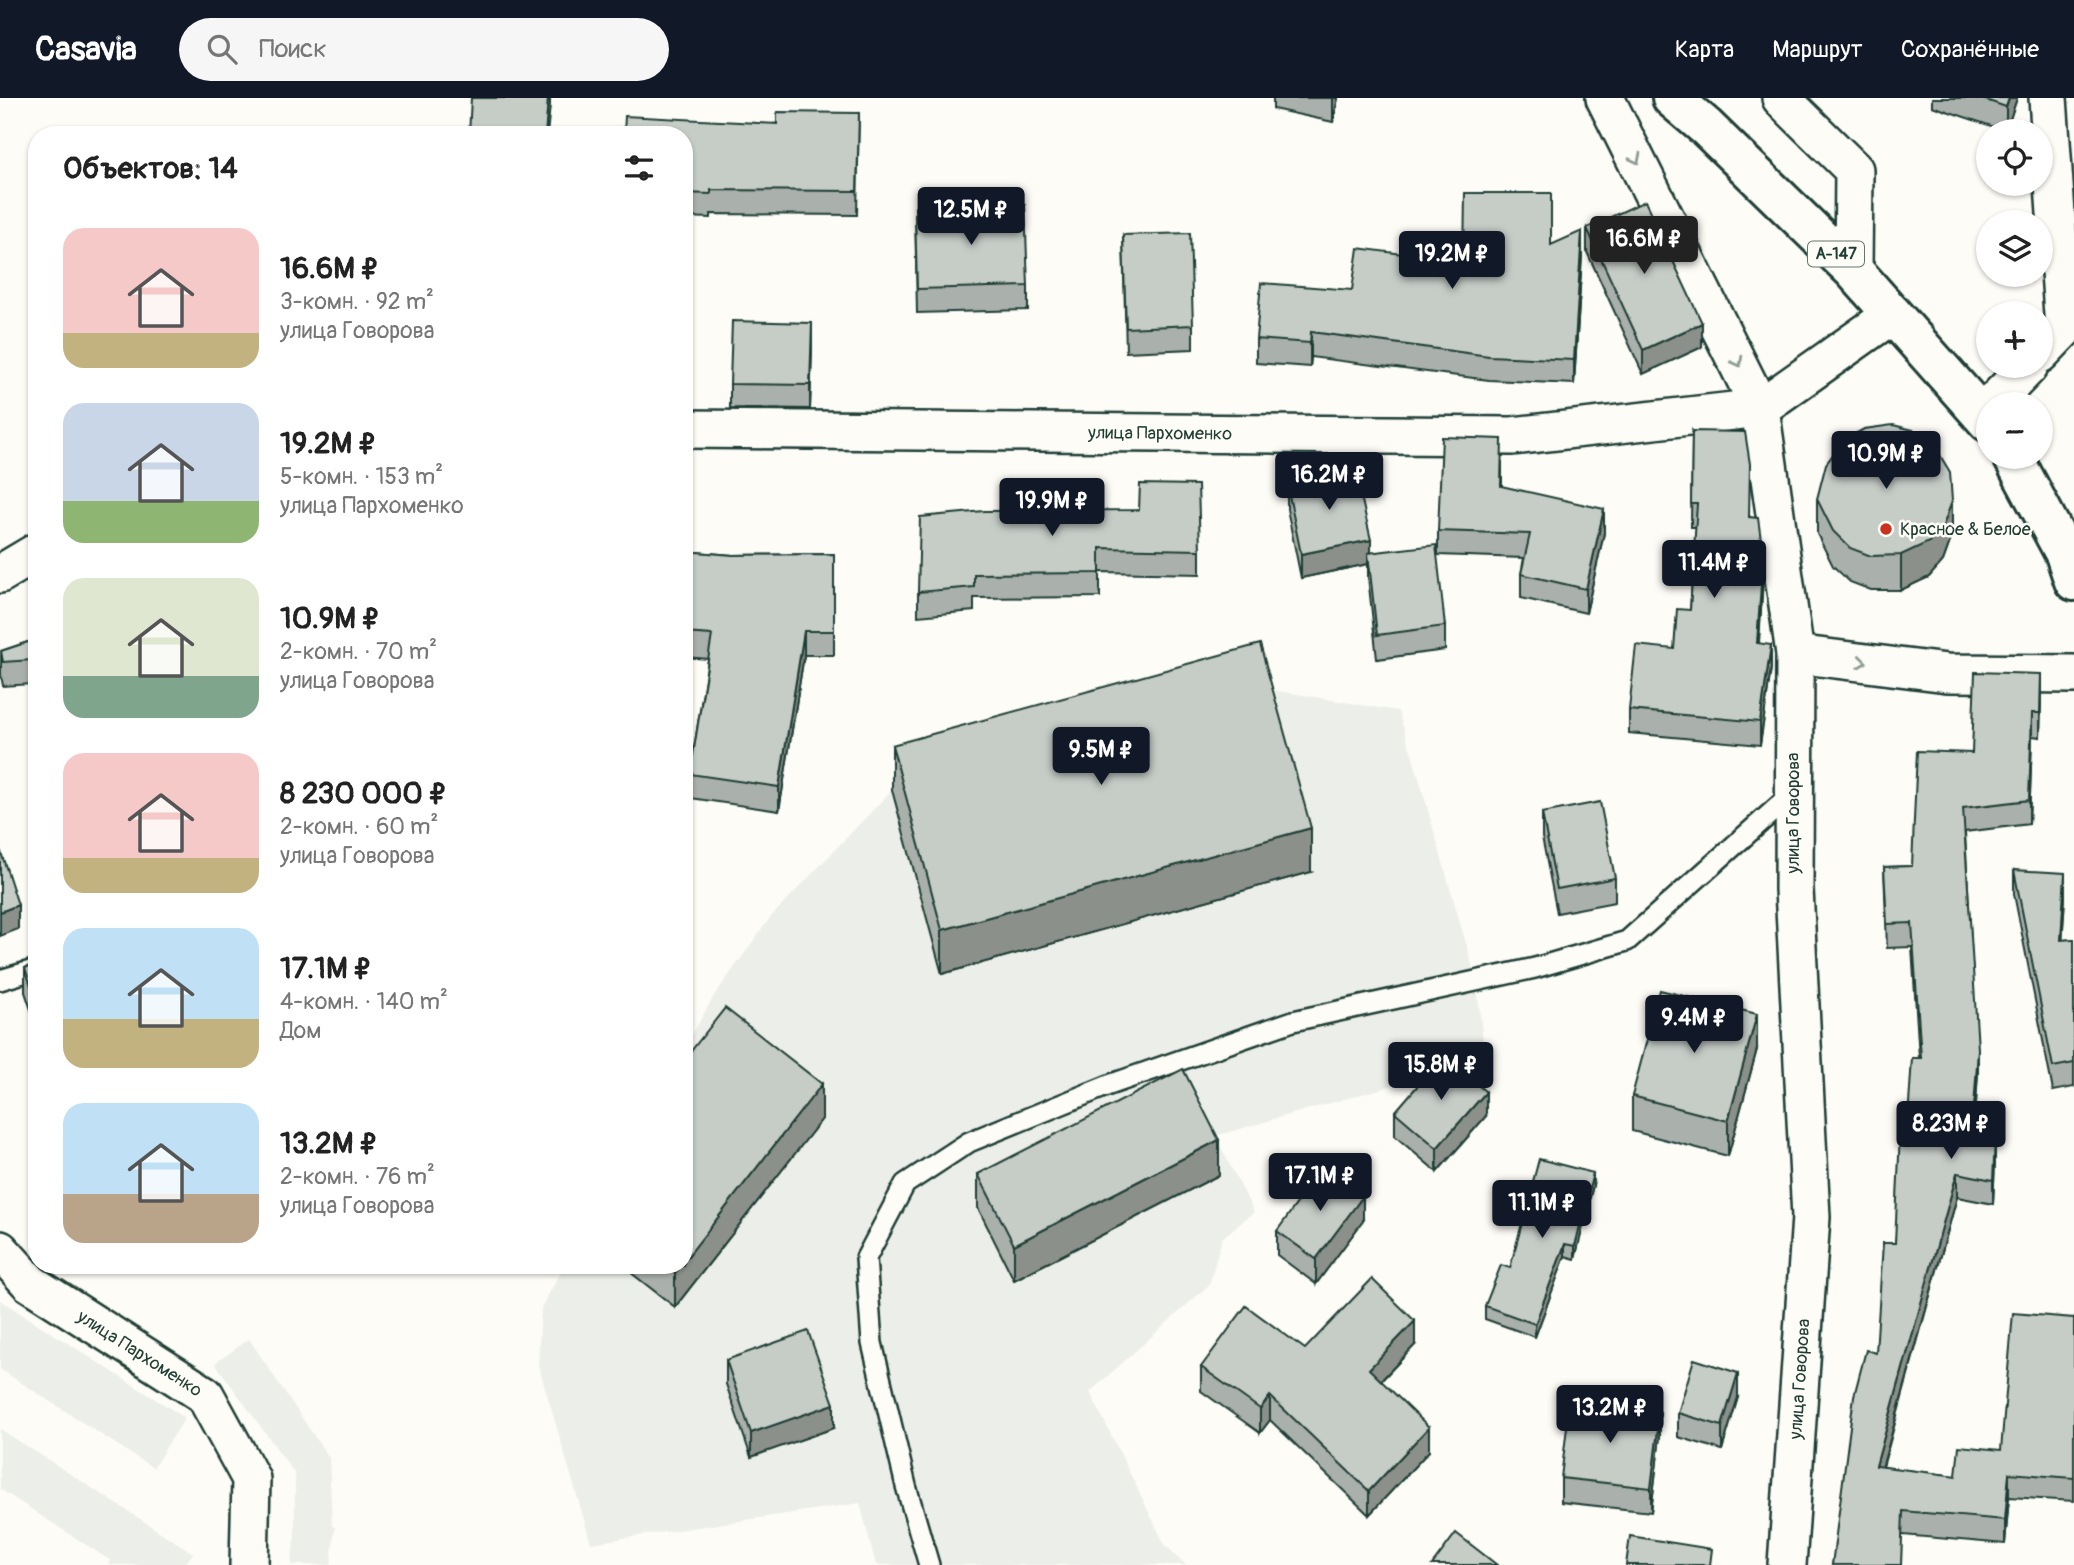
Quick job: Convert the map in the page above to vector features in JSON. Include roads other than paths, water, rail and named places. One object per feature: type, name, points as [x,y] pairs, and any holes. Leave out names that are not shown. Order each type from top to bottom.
[{"type":"highway","name":"А-147","points":[[1672,98],[1706,127],[1853,270],[1976,400]]},
{"type":"highway","points":[[2019,469],[2065,554],[2074,581]]},
{"type":"street","name":"улица Говорова","points":[[1605,98],[1760,408],[1795,654],[1792,794],[1794,889],[1811,1217],[1787,1565]]},
{"type":"street","points":[[1781,98],[1854,170],[1853,270]]},
{"type":"street","points":[[2048,98],[2064,329],[2053,340]]},
{"type":"street","points":[[1760,408],[1893,314]]},
{"type":"street","points":[[2006,392],[2018,378]]},
{"type":"street","name":"улица Пархоменко","points":[[693,429],[1512,436],[1760,408]]},
{"type":"street","points":[[0,574],[28,557]]},
{"type":"street","points":[[1795,654],[1947,673],[2074,674]]},
{"type":"street","name":"улица Пархоменко","points":[[0,1250],[30,1283],[205,1395],[251,1479],[249,1565]]},
{"type":"lane","points":[[929,1565],[906,1486],[872,1343],[866,1258],[905,1184],[969,1142],[1109,1085],[1293,1021],[1535,968],[1627,941],[1792,794]]},
{"type":"lane","points":[[0,981],[28,972]]},
{"type":"place","name":"Красное & Белое","points":[[1886,529]]}]
